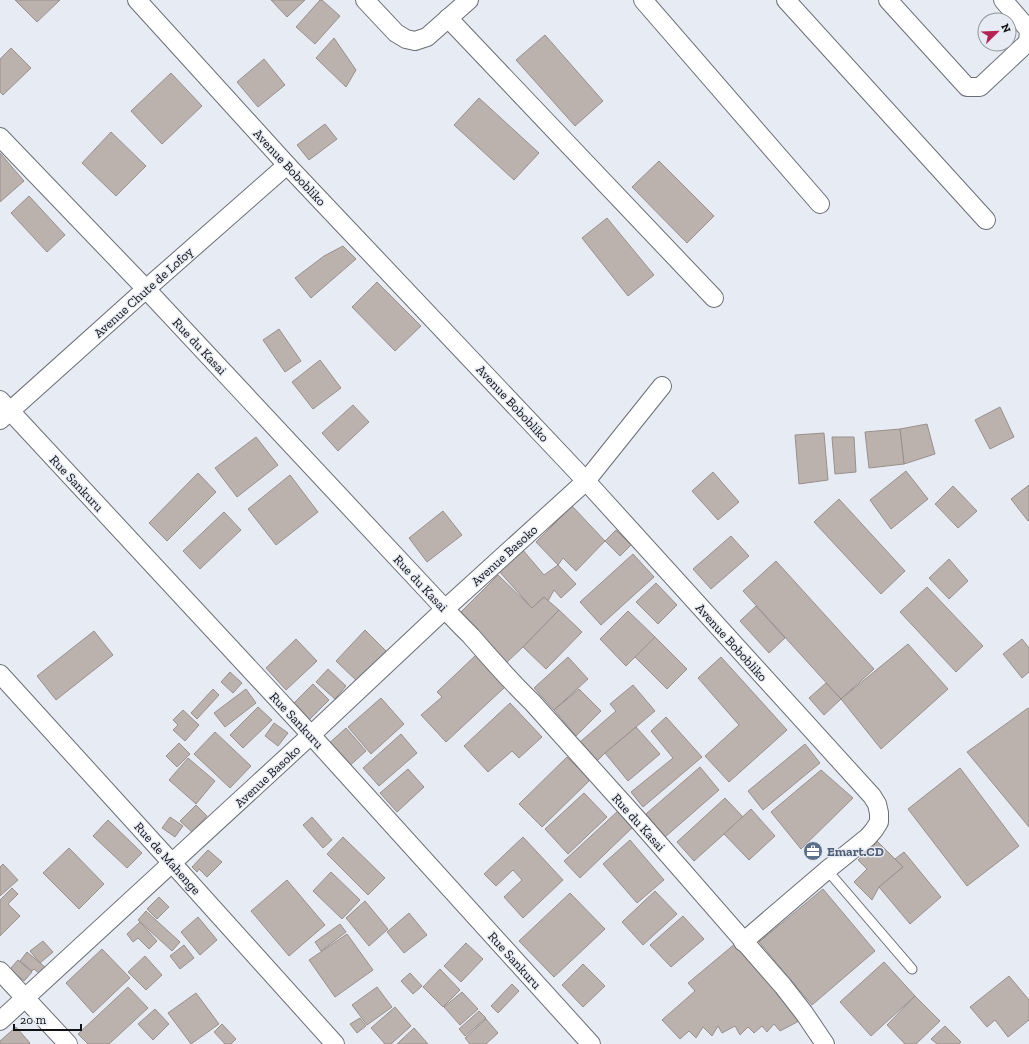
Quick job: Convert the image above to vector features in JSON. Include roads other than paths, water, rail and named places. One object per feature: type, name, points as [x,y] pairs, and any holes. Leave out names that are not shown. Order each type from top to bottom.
[{"type":"street","name":"Avenue Bobobliko","points":[[137,0],[288,165],[586,481],[872,796],[877,804],[879,822],[868,837],[826,870]]},
{"type":"street","points":[[365,0],[396,33],[406,39],[415,41],[427,37],[469,0]]},
{"type":"street","points":[[642,0],[820,204]]},
{"type":"street","points":[[786,0],[986,220]]},
{"type":"street","points":[[888,0],[967,87],[980,87],[1028,42],[1029,30],[1003,0]]},
{"type":"street","points":[[448,18],[714,298]]},
{"type":"street","name":"Rue du Kasai","points":[[0,137],[146,289],[470,635],[496,666],[532,702],[638,820],[783,986],[825,1044]]},
{"type":"street","name":"Avenue Chute de Lofoy","points":[[3,410],[146,289],[288,165]]},
{"type":"street","name":"Avenue Basoko","points":[[0,1021],[311,735],[445,609],[586,481],[662,386]]},
{"type":"street","name":"Rue Sankuru","points":[[3,410],[311,735],[591,1044]]},
{"type":"street","name":"Rue de Mahenge","points":[[0,674],[335,1044]]},
{"type":"street","points":[[744,942],[826,870]]},
{"type":"street","points":[[0,971],[68,1044]]},
{"type":"lane","points":[[826,870],[912,968]]},
{"type":"place","name":"Emart.CD","points":[[813,851]]}]
